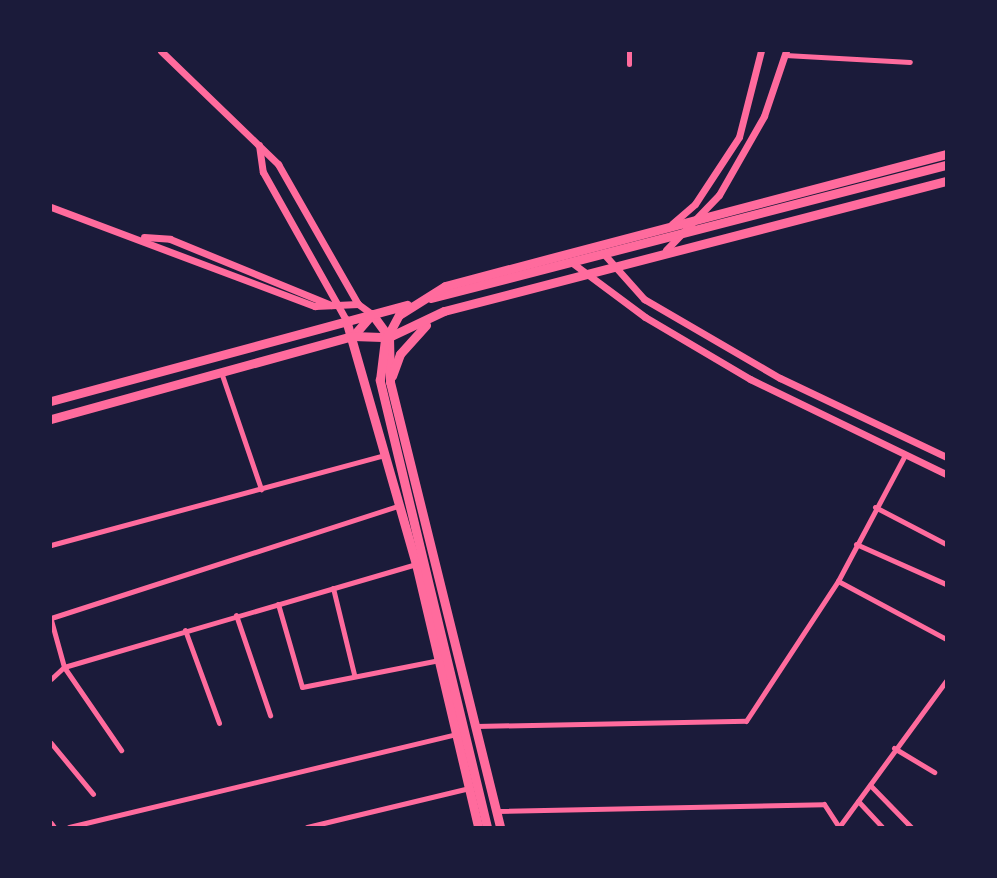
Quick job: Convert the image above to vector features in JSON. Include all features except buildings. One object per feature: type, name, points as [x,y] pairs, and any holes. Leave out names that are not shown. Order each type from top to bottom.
[{"type":"main road","points":[[487,827],[384,401],[385,341],[399,315],[445,286],[672,224],[946,154]]},
{"type":"main road","points":[[51,401],[346,320],[946,165]]},
{"type":"main road","points":[[51,419],[353,336],[389,338],[444,312],[666,250],[946,181]]},
{"type":"main road","points":[[390,382],[415,333],[444,312]]},
{"type":"main road","points":[[353,336],[372,314]]},
{"type":"main road","points":[[372,314],[389,338],[390,382],[500,827]]},
{"type":"main road","points":[[346,320],[389,338]]},
{"type":"main road","points":[[346,320],[353,336],[416,564],[478,827]]},
{"type":"main road","points":[[200,361],[202,376]]},
{"type":"street","points":[[161,51],[278,164],[358,304],[372,314]]},
{"type":"street","points":[[629,51],[629,64]]},
{"type":"street","points":[[672,224],[695,204],[739,138],[761,51]]},
{"type":"street","points":[[666,250],[719,195],[764,116],[785,53],[910,61]]},
{"type":"street","points":[[259,145],[263,172],[341,306],[346,320]]},
{"type":"street","points":[[51,207],[140,237],[315,306],[358,304]]},
{"type":"street","points":[[603,253],[610,266],[645,299],[851,412],[946,457]]},
{"type":"street","points":[[571,262],[581,275],[750,379],[946,474]]},
{"type":"street","points":[[221,372],[261,489]]},
{"type":"street","points":[[845,426],[851,412]]},
{"type":"street","points":[[51,545],[385,454]]},
{"type":"street","points":[[476,726],[746,721],[838,580],[905,455]]},
{"type":"street","points":[[121,750],[64,667],[51,619],[400,505]]},
{"type":"street","points":[[875,507],[946,544]]},
{"type":"street","points":[[856,544],[946,584]]},
{"type":"street","points":[[51,679],[64,667],[416,564]]},
{"type":"street","points":[[838,580],[946,639]]},
{"type":"street","points":[[333,588],[354,674]]},
{"type":"street","points":[[278,604],[302,687],[354,674],[439,660]]},
{"type":"street","points":[[236,615],[270,715]]},
{"type":"street","points":[[185,630],[219,723]]},
{"type":"street","points":[[497,811],[824,804],[839,827],[894,748],[946,681]]},
{"type":"street","points":[[940,688],[946,693]]},
{"type":"street","points":[[69,827],[456,734]]},
{"type":"street","points":[[51,743],[93,794]]},
{"type":"street","points":[[894,748],[934,772]]},
{"type":"street","points":[[870,785],[911,827]]},
{"type":"street","points":[[307,827],[469,788]]},
{"type":"street","points":[[858,801],[882,827]]},
{"type":"street","points":[[51,823],[54,827]]}]
